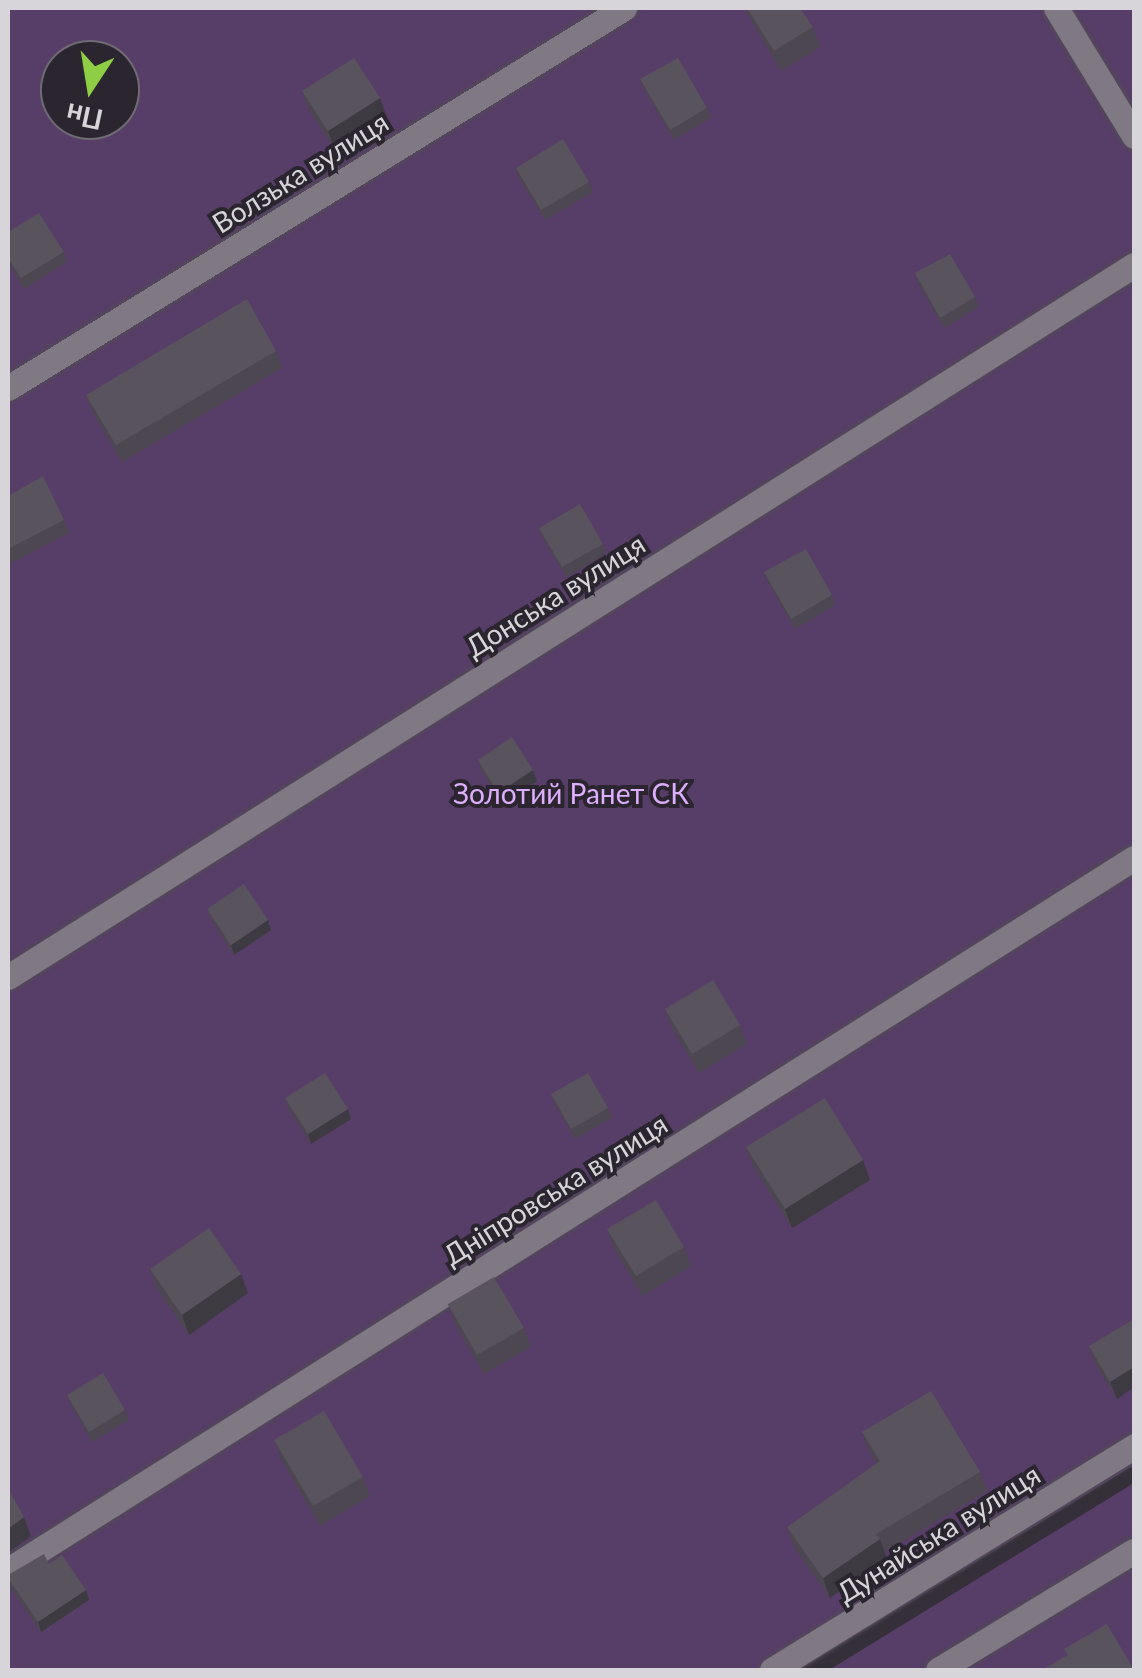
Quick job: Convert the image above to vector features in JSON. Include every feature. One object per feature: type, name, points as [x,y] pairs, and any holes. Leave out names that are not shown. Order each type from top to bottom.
[{"type":"street","name":"Волзька вулиця","points":[[8,388],[624,8]]},
{"type":"street","points":[[1056,8],[1134,136]]},
{"type":"street","name":"Донська вулиця","points":[[8,976],[1134,264]]},
{"type":"street","name":"Дніпровська вулиця","points":[[8,1570],[1134,858]]},
{"type":"street","name":"Дунайська вулиця","points":[[772,1670],[1134,1446]]},
{"type":"street","points":[[938,1670],[1134,1551]]},
{"type":"green space","name":"Золотий Ранет СК","points":[[8,8],[1134,8],[1134,1465],[799,1670],[8,1670]]},
{"type":"green space","points":[[1134,1483],[1134,1670],[829,1670]]},
{"type":"building","points":[[747,8],[800,8],[813,27],[774,51]]},
{"type":"building","points":[[354,58],[380,98],[328,131],[302,91]]},
{"type":"building","points":[[678,58],[707,108],[670,130],[640,79]]},
{"type":"building","points":[[563,139],[589,182],[541,210],[516,168]]},
{"type":"building","points":[[39,213],[64,252],[21,278],[8,258],[8,232]]},
{"type":"building","points":[[950,254],[975,297],[940,318],[915,273]]},
{"type":"building","points":[[247,299],[276,351],[116,445],[86,395]]},
{"type":"building","points":[[43,476],[64,520],[8,549],[8,496]]},
{"type":"building","points":[[580,504],[603,544],[562,567],[539,528]]},
{"type":"building","points":[[806,549],[832,595],[791,619],[764,572]]},
{"type":"building","points":[[512,737],[533,770],[498,793],[478,760]]},
{"type":"building","points":[[244,884],[268,920],[231,945],[207,909]]},
{"type":"building","points":[[713,980],[740,1025],[692,1054],[665,1009]]},
{"type":"building","points":[[325,1073],[348,1109],[308,1134],[285,1098]]},
{"type":"building","points":[[588,1073],[608,1108],[571,1129],[551,1094]]},
{"type":"building","points":[[825,1098],[863,1160],[785,1209],[746,1147]]},
{"type":"building","points":[[656,1200],[684,1247],[636,1276],[607,1229]]},
{"type":"building","points":[[209,1228],[241,1274],[182,1315],[150,1269]]},
{"type":"building","points":[[494,1277],[524,1328],[477,1355],[448,1304]]},
{"type":"building","points":[[1134,1319],[1134,1367],[1110,1382],[1089,1346]]},
{"type":"building","points":[[103,1373],[125,1410],[89,1432],[67,1395]]},
{"type":"building","points":[[931,1391],[980,1472],[876,1534],[880,1539],[823,1578],[787,1527],[880,1461],[862,1432]]},
{"type":"building","points":[[324,1411],[363,1477],[313,1506],[274,1440]]},
{"type":"building","points":[[8,1488],[24,1517],[8,1529]]},
{"type":"building","points":[[44,1554],[49,1564],[62,1555],[86,1590],[38,1622],[8,1575]]},
{"type":"building","points":[[1107,1624],[1134,1670],[1042,1670],[1068,1655],[1064,1649]]}]
